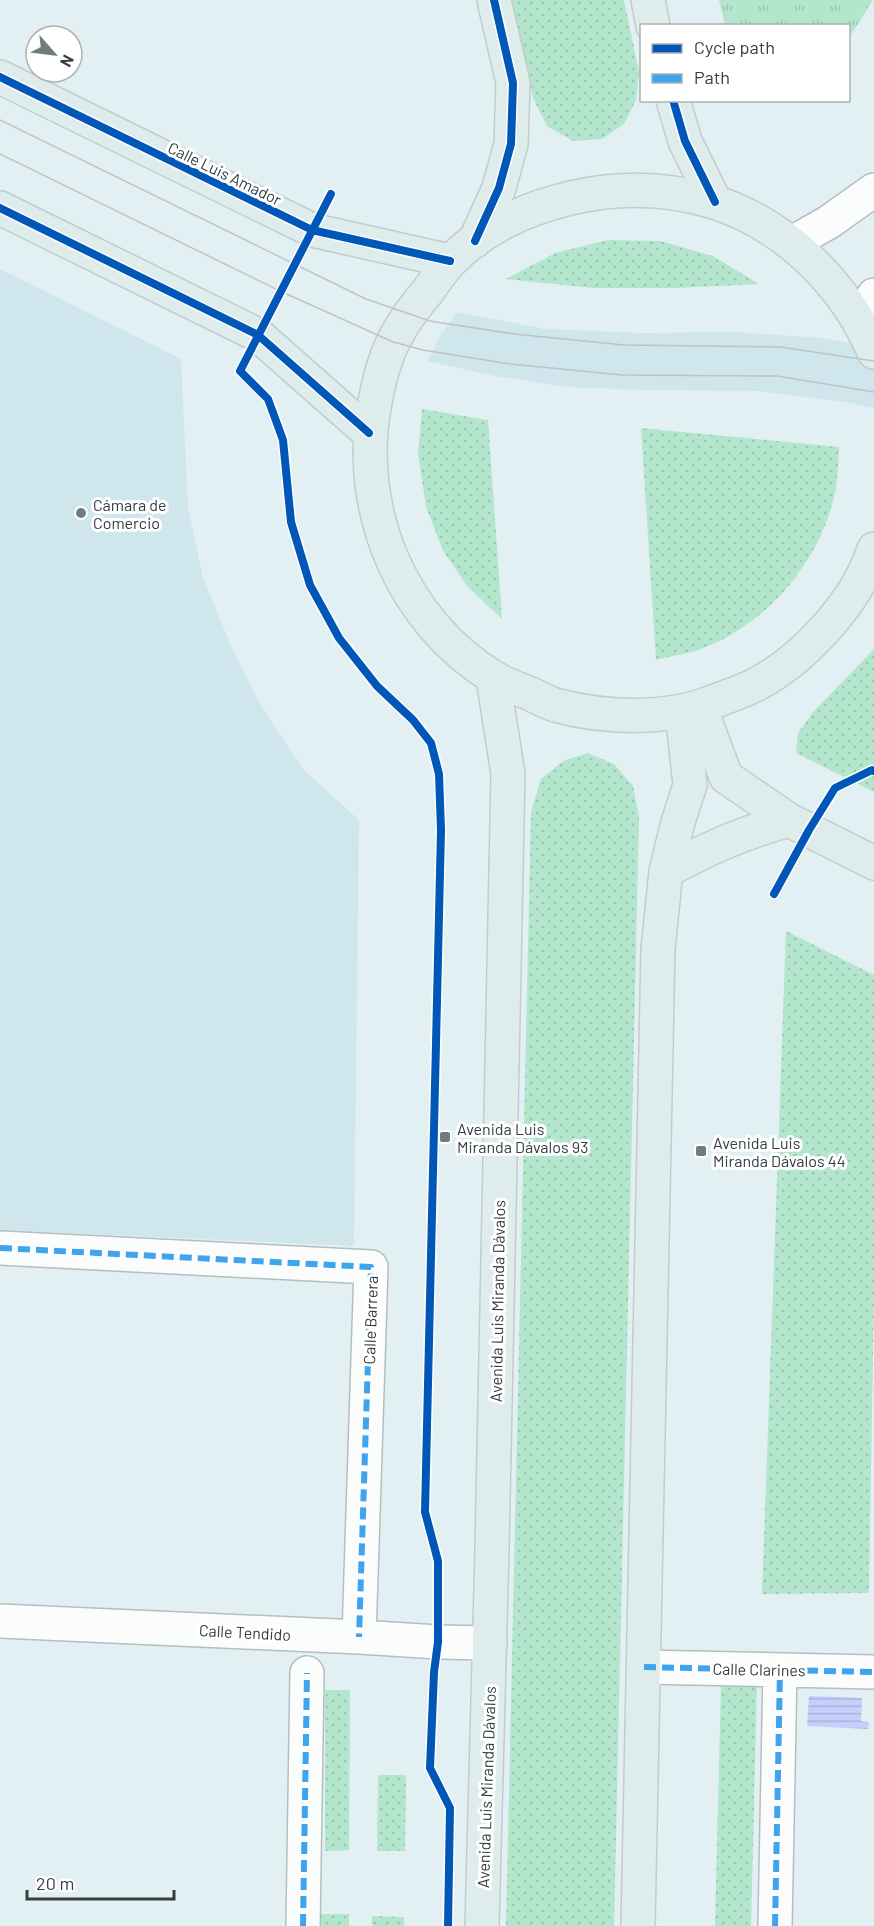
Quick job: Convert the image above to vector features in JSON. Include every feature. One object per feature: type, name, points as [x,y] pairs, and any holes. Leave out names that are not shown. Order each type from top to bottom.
[{"type":"main road","points":[[475,241],[499,188],[511,144],[513,83],[494,0]]},
{"type":"main road","points":[[648,0],[653,24]]},
{"type":"main road","name":"Calle Luis Amador","points":[[0,77],[312,230],[450,261]]},
{"type":"main road","points":[[674,102],[685,141],[715,202]]},
{"type":"main road","points":[[869,326],[828,277],[792,243],[760,222],[715,202],[652,190],[597,192],[548,203],[510,219],[475,241],[450,261],[408,315],[393,342],[377,387],[369,433],[370,476],[377,519],[395,568],[418,608],[451,645],[494,678],[557,706],[621,716],[691,709],[752,686],[800,654],[841,611],[874,549]]},
{"type":"main road","points":[[0,208],[258,334],[369,433]]},
{"type":"main road","name":"Avenida Luis Miranda Dávalos","points":[[482,1926],[508,774],[494,678]]},
{"type":"main road","points":[[691,709],[726,777],[789,820],[874,863]]},
{"type":"main road","points":[[638,1926],[658,949],[666,871],[690,784],[691,709]]},
{"type":"main road","points":[[666,871],[746,832],[789,820]]},
{"type":"street","points":[[792,243],[829,222],[874,190]]},
{"type":"street","name":"Calle Barrera","points":[[0,1248],[371,1267],[359,1637]]},
{"type":"street","name":"Calle Tendido","points":[[0,1621],[490,1643]]},
{"type":"street","name":"Calle Clarines","points":[[644,1667],[874,1672]]},
{"type":"street","points":[[775,1926],[780,1670]]},
{"type":"street","points":[[303,1926],[307,1673]]},
{"type":"shaded area","points":[[0,269],[181,359],[188,507],[203,578],[232,648],[260,704],[303,769],[359,820],[354,1246],[0,1230]]},
{"type":"shaded area","points":[[457,312],[547,329],[641,333],[736,332],[821,338],[874,347],[874,408],[846,402],[757,391],[566,387],[495,376],[427,361],[440,336]]},
{"type":"green space","points":[[512,0],[624,0],[639,72],[636,100],[624,124],[602,139],[573,141],[547,126],[533,98]]},
{"type":"green space","points":[[719,0],[873,0],[850,36],[850,24],[725,24]]},
{"type":"green space","points":[[608,240],[660,241],[713,256],[759,284],[675,288],[594,288],[506,279],[555,253]]},
{"type":"green space","points":[[422,409],[488,420],[502,619],[468,587],[443,551],[426,507],[418,453]]},
{"type":"green space","points":[[641,428],[839,447],[836,488],[829,515],[819,540],[789,586],[770,606],[726,638],[696,651],[656,660]]},
{"type":"green space","points":[[874,649],[874,792],[796,753],[798,733],[814,711]]},
{"type":"green space","points":[[588,753],[614,764],[633,786],[639,816],[614,1926],[506,1926],[531,812],[541,779],[563,761]]},
{"type":"green space","points":[[786,931],[874,975],[874,1291],[869,1593],[762,1594]]},
{"type":"green space","points":[[721,1684],[757,1685],[751,1926],[715,1926]]},
{"type":"green space","points":[[325,1690],[350,1690],[349,1850],[325,1851]]},
{"type":"green space","points":[[378,1775],[406,1775],[405,1851],[377,1851]]},
{"type":"green space","points":[[317,1914],[349,1914],[349,1926],[317,1926]]},
{"type":"green space","points":[[372,1916],[404,1917],[404,1926],[372,1926]]},
{"type":"water","points":[[809,1696],[862,1698],[861,1721],[869,1722],[868,1729],[807,1726]]},
{"type":"tram line","points":[[0,120],[366,299],[430,321],[514,334],[624,345],[780,347],[874,361]]},
{"type":"tram line","points":[[0,154],[280,291],[393,342],[423,350],[510,364],[622,375],[777,376],[874,392]]},
{"type":"marked path","points":[[0,1248],[371,1267],[359,1637]]},
{"type":"marked path","points":[[644,1667],[874,1672]]},
{"type":"marked path","points":[[775,1926],[780,1670]]},
{"type":"marked path","points":[[303,1926],[307,1673]]},
{"type":"cycle path","points":[[475,241],[499,188],[511,144],[513,83],[494,0]]},
{"type":"cycle path","points":[[0,77],[312,230],[450,261]]},
{"type":"cycle path","points":[[674,102],[685,141],[715,202]]},
{"type":"cycle path","points":[[331,194],[240,371],[268,399],[283,440],[291,522],[310,585],[339,638],[377,686],[413,720],[431,743],[439,774],[441,830],[425,1512],[438,1561],[438,1642],[434,1672],[430,1768],[450,1808],[448,1926]]},
{"type":"cycle path","points":[[0,208],[258,335],[369,433]]},
{"type":"cycle path","points":[[774,894],[835,788],[874,771]]},
{"type":"place","name":"Cámara de Comercio","points":[[81,513]]},
{"type":"place","name":"Avenida Luis Miranda Dávalos 93","points":[[445,1137]]},
{"type":"place","name":"Avenida Luis Miranda Dávalos 44","points":[[701,1151]]}]
